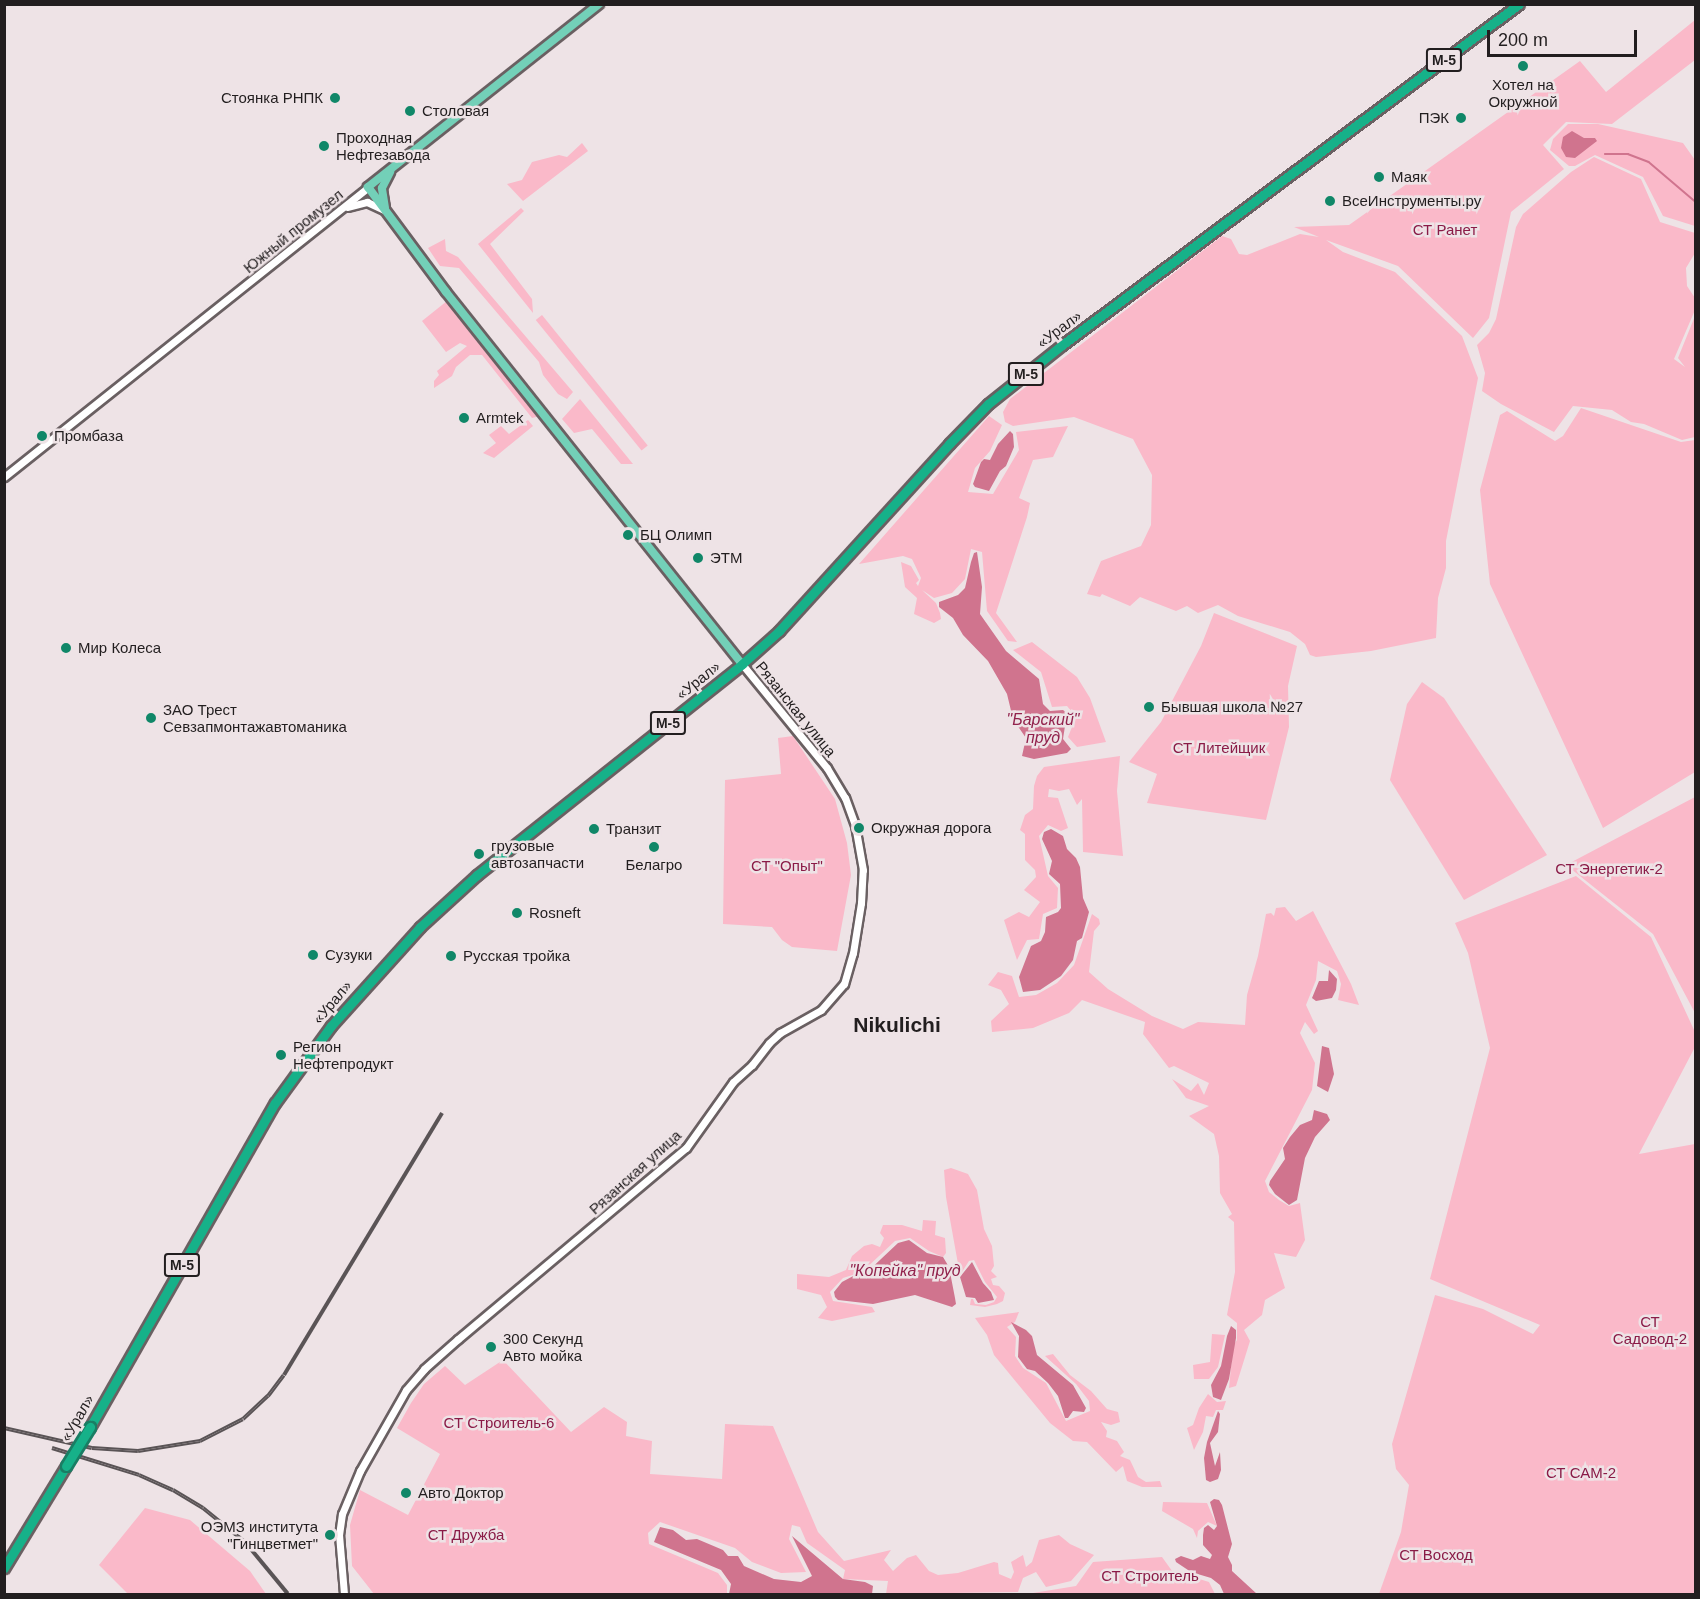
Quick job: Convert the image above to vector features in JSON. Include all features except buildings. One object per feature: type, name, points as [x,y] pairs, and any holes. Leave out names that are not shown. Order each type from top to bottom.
[{"type":"highway","name":"«Урал»","points":[[4,1568],[90,1427],[275,1103],[331,1026],[420,927],[477,875],[742,664],[779,631],[988,404],[1062,345],[1519,4]]},
{"type":"main road","name":"Южный промузел","points":[[368,187],[599,4]]},
{"type":"main road","points":[[386,211],[382,188],[394,166]]},
{"type":"main road","points":[[368,187],[446,292],[742,664]]},
{"type":"street","name":"Южный промузел","points":[[4,477],[368,187]]},
{"type":"street","points":[[342,209],[367,202],[386,211]]},
{"type":"street","name":"Рязанская улица","points":[[344,1594],[339,1535],[342,1515],[360,1472],[406,1390],[424,1369],[458,1339],[686,1148],[733,1082],[752,1065],[769,1042],[780,1033],[821,1010],[844,984],[858,928],[863,870],[855,825],[842,792],[827,768],[742,664]]},
{"type":"green space","name":"СТ Ранет","points":[[1695,20],[1695,60],[1612,124],[1566,122],[1543,145],[1564,169],[1511,212],[1489,318],[1473,338],[1398,266],[1326,240],[1343,252],[1395,272],[1462,336],[1478,378],[1446,541],[1446,568],[1438,598],[1436,638],[1371,651],[1316,657],[1310,655],[1305,644],[1290,632],[1238,616],[1218,605],[1198,613],[1187,606],[1176,611],[1140,597],[1130,606],[1102,594],[1100,597],[1087,594],[1101,561],[1141,546],[1151,525],[1152,475],[1133,439],[1074,417],[1013,426],[1005,422],[1003,412],[1010,399],[1222,236],[1231,239],[1239,254],[1247,255],[1300,234],[1319,237],[1294,227],[1349,225],[1580,61],[1606,92]]},
{"type":"green space","points":[[1568,124],[1598,124],[1683,143],[1695,160],[1695,226],[1663,216],[1643,177],[1595,155],[1575,166],[1569,166],[1550,150],[1553,139]]},
{"type":"green space","points":[[582,143],[588,151],[523,201],[507,184],[522,180],[532,162],[559,155],[567,157]]},
{"type":"green space","points":[[1594,157],[1641,179],[1660,222],[1695,233],[1695,253],[1686,268],[1687,286],[1695,298],[1695,310],[1674,359],[1685,367],[1678,358],[1695,316],[1695,437],[1682,440],[1644,424],[1631,422],[1612,410],[1573,406],[1554,432],[1501,404],[1482,391],[1485,373],[1477,345],[1489,333],[1496,319],[1516,227],[1523,214],[1571,172]]},
{"type":"green space","points":[[521,208],[524,211],[490,244],[532,299],[533,313],[478,244]]},
{"type":"green space","points":[[445,239],[446,251],[458,257],[573,392],[567,399],[558,394],[543,375],[539,362],[459,268],[440,266],[428,248]]},
{"type":"green space","points":[[447,301],[540,416],[532,418],[482,355],[470,355],[456,367],[452,376],[434,388],[434,381],[439,375],[437,371],[467,346],[460,343],[446,352],[422,321]]},
{"type":"green space","points":[[542,315],[648,446],[642,451],[536,320]]},
{"type":"green space","points":[[580,399],[633,464],[621,464],[592,429],[574,433],[562,419]]},
{"type":"green space","points":[[1581,408],[1681,442],[1695,440],[1695,772],[1603,828],[1490,584],[1480,490],[1500,415],[1507,411],[1555,441],[1563,436]]},
{"type":"green space","points":[[989,416],[1002,425],[990,451],[975,468],[968,492],[993,494],[1019,450],[1016,432],[1068,426],[1053,457],[1033,460],[1019,498],[1030,503],[996,613],[1017,642],[1008,641],[987,611],[982,552],[971,549],[965,579],[952,593],[934,598],[922,590],[936,603],[940,613],[941,619],[934,623],[914,614],[917,598],[905,587],[901,562],[911,566],[919,580],[916,583],[918,586],[921,578],[912,559],[903,556],[859,564]]},
{"type":"green space","points":[[528,420],[533,426],[494,458],[483,453],[496,443],[489,435],[501,426],[509,434]]},
{"type":"green space","name":"СТ Литейщик","points":[[1214,613],[1297,646],[1288,686],[1289,727],[1266,820],[1147,803],[1157,774],[1129,762],[1161,722],[1201,646]]},
{"type":"green space","points":[[1032,642],[1077,677],[1090,698],[1106,742],[1077,747],[1068,737],[1076,717],[1067,706],[1052,707],[1041,672],[1013,650]]},
{"type":"green space","points":[[1422,682],[1444,698],[1547,855],[1464,900],[1390,780],[1407,704]]},
{"type":"green space","name":"СТ \"Опыт\"","points":[[793,736],[835,799],[847,843],[851,875],[837,951],[792,947],[782,940],[772,927],[723,924],[725,780],[781,774],[778,738]]},
{"type":"green space","points":[[1120,756],[1117,791],[1123,856],[1083,852],[1082,799],[1077,805],[1069,789],[1059,791],[1049,789],[1048,797],[1058,798],[1068,828],[1061,831],[1048,825],[1039,836],[1048,876],[1058,888],[1057,908],[1043,914],[1039,939],[1027,940],[1017,960],[1004,920],[1019,912],[1029,917],[1040,902],[1024,890],[1036,877],[1035,870],[1025,860],[1025,834],[1020,830],[1025,815],[1033,809],[1037,776],[1044,767]]},
{"type":"green space","name":"СТ Энергетик-2","points":[[1695,797],[1695,1013],[1653,934],[1566,865]]},
{"type":"green space","points":[[1576,876],[1651,937],[1695,1032],[1695,1047],[1639,1154],[1695,1144],[1695,1594],[1379,1594],[1401,1532],[1409,1485],[1396,1469],[1392,1444],[1435,1295],[1483,1309],[1533,1334],[1540,1325],[1430,1279],[1490,1048],[1468,953],[1455,923]]},
{"type":"green space","points":[[1285,907],[1296,921],[1313,911],[1351,984],[1359,1005],[1338,1000],[1341,984],[1337,971],[1318,961],[1316,980],[1306,1005],[1318,1031],[1314,1034],[1305,1022],[1300,1033],[1315,1063],[1312,1090],[1265,1181],[1269,1192],[1279,1200],[1289,1206],[1300,1203],[1305,1240],[1296,1257],[1274,1253],[1285,1288],[1265,1300],[1262,1315],[1244,1330],[1250,1341],[1236,1386],[1229,1388],[1233,1346],[1237,1340],[1237,1323],[1227,1315],[1235,1272],[1234,1222],[1228,1217],[1232,1214],[1220,1193],[1219,1156],[1214,1134],[1189,1116],[1209,1106],[1186,1098],[1172,1079],[1191,1091],[1198,1083],[1204,1095],[1209,1083],[1174,1066],[1169,1068],[1143,1034],[1145,1022],[1082,1000],[1069,1013],[1033,1028],[992,1032],[991,1021],[1009,1004],[1001,990],[988,985],[998,972],[1012,976],[1019,997],[1036,995],[1057,983],[1074,965],[1092,914],[1099,919],[1100,924],[1094,931],[1089,972],[1108,989],[1152,1016],[1183,1029],[1198,1022],[1245,1025],[1247,995],[1258,956],[1266,914],[1271,913],[1274,916],[1276,908]]},
{"type":"green space","points":[[951,1168],[968,1174],[977,1190],[984,1229],[992,1246],[994,1266],[991,1271],[997,1277],[991,1279],[993,1285],[999,1286],[1005,1293],[1003,1301],[997,1304],[985,1307],[970,1305],[971,1299],[975,1304],[986,1305],[994,1302],[997,1297],[985,1282],[974,1260],[969,1261],[960,1275],[946,1197],[944,1170]]},
{"type":"green space","points":[[923,1220],[936,1221],[935,1235],[945,1238],[946,1253],[943,1257],[910,1238],[895,1241],[862,1272],[843,1278],[830,1292],[833,1301],[872,1307],[875,1312],[832,1321],[818,1318],[827,1307],[821,1295],[797,1289],[797,1274],[829,1277],[846,1270],[852,1256],[864,1246],[872,1244],[880,1247],[884,1238],[880,1233],[883,1225],[902,1225],[922,1231]]},
{"type":"green space","points":[[1019,1312],[1015,1322],[1007,1327],[1016,1337],[1015,1356],[1023,1368],[1046,1383],[1066,1421],[1090,1411],[1089,1401],[1076,1384],[1045,1356],[1053,1354],[1070,1375],[1091,1391],[1107,1409],[1118,1412],[1120,1422],[1111,1425],[1101,1422],[1107,1431],[1106,1437],[1117,1441],[1124,1452],[1120,1456],[1130,1460],[1138,1477],[1146,1482],[1160,1481],[1162,1487],[1142,1487],[1127,1481],[1123,1466],[1116,1472],[1087,1442],[1073,1441],[1050,1423],[994,1355],[987,1335],[975,1318]]},
{"type":"green space","points":[[1212,1334],[1225,1335],[1218,1367],[1209,1379],[1194,1379],[1193,1365],[1210,1362]]},
{"type":"green space","points":[[503,1360],[571,1432],[604,1407],[627,1422],[626,1436],[652,1441],[650,1474],[722,1479],[725,1424],[773,1426],[818,1532],[844,1561],[891,1550],[884,1560],[893,1571],[907,1558],[916,1555],[929,1571],[938,1575],[958,1573],[994,1562],[998,1563],[999,1574],[1011,1579],[1014,1572],[1011,1562],[1023,1555],[1026,1567],[1032,1562],[1039,1540],[1059,1535],[1070,1544],[1094,1555],[1071,1581],[1046,1587],[1036,1572],[1023,1578],[1018,1592],[886,1594],[888,1581],[843,1579],[845,1570],[807,1543],[800,1527],[792,1525],[789,1539],[806,1572],[781,1573],[752,1562],[735,1548],[660,1522],[648,1533],[649,1544],[718,1573],[727,1585],[727,1594],[374,1594],[352,1566],[350,1525],[360,1490],[408,1515],[440,1454],[397,1428],[411,1403],[424,1384],[445,1366],[465,1385]]},
{"type":"green space","points":[[1208,1394],[1217,1402],[1226,1401],[1223,1410],[1216,1410],[1213,1417],[1206,1416],[1203,1432],[1194,1450],[1187,1428],[1193,1425],[1199,1408]]},
{"type":"green space","points":[[1163,1502],[1207,1503],[1217,1526],[1208,1522],[1198,1531],[1197,1538],[1193,1529],[1162,1511]]},
{"type":"green space","points":[[145,1508],[190,1520],[250,1571],[266,1594],[128,1594],[99,1565]]},
{"type":"green space","name":"СТ Строитель","points":[[1162,1557],[1180,1582],[1183,1574],[1209,1582],[1215,1594],[1027,1594],[1076,1586],[1093,1562]]},
{"type":"water","points":[[1572,131],[1584,138],[1595,138],[1597,141],[1575,158],[1566,157],[1561,148],[1563,137]]},
{"type":"water","points":[[1010,431],[1013,434],[1014,447],[1006,466],[1000,471],[989,491],[975,487],[973,484],[981,462],[984,459],[990,460],[998,444]]},
{"type":"water","name":"\"Барский\" пруд","points":[[977,552],[982,587],[980,614],[1006,651],[1039,679],[1043,704],[1050,711],[1063,710],[1067,713],[1063,739],[1071,749],[1067,753],[1034,759],[1022,756],[1026,738],[1013,719],[1007,694],[988,661],[963,635],[953,618],[939,607],[939,602],[958,595],[965,588],[974,553]]},
{"type":"water","points":[[1051,829],[1063,836],[1067,849],[1076,858],[1080,867],[1083,898],[1089,912],[1082,938],[1077,941],[1073,960],[1061,976],[1040,990],[1023,992],[1019,977],[1031,946],[1041,941],[1045,932],[1046,917],[1058,912],[1061,908],[1060,884],[1049,874],[1052,861],[1042,839],[1044,832]]},
{"type":"water","points":[[1329,970],[1337,979],[1336,990],[1332,998],[1316,1001],[1312,998],[1319,981],[1328,981]]},
{"type":"water","points":[[1322,1046],[1329,1048],[1334,1074],[1328,1092],[1317,1086]]},
{"type":"water","points":[[1314,1110],[1327,1114],[1330,1120],[1315,1137],[1305,1158],[1297,1200],[1289,1205],[1275,1194],[1269,1185],[1270,1181],[1285,1159],[1283,1148],[1300,1125],[1312,1120]]},
{"type":"water","name":"\"Копейка\" пруд","points":[[909,1240],[927,1253],[943,1257],[949,1267],[956,1304],[952,1307],[915,1295],[873,1304],[838,1300],[835,1297],[834,1292],[842,1282],[857,1274],[863,1276],[898,1243]]},
{"type":"water","points":[[972,1262],[994,1300],[978,1303],[975,1298],[966,1297],[960,1277]]},
{"type":"water","points":[[1011,1322],[1032,1336],[1037,1355],[1073,1385],[1086,1408],[1084,1412],[1073,1411],[1068,1418],[1065,1418],[1058,1396],[1048,1383],[1035,1371],[1027,1369],[1018,1357],[1019,1336]]},
{"type":"water","points":[[1231,1326],[1236,1330],[1236,1338],[1229,1379],[1221,1400],[1213,1397],[1211,1385],[1221,1366]]},
{"type":"water","points":[[1218,1411],[1220,1414],[1218,1432],[1210,1443],[1215,1466],[1220,1452],[1221,1470],[1218,1479],[1210,1482],[1206,1480],[1204,1458]]},
{"type":"water","points":[[1214,1499],[1219,1500],[1222,1505],[1232,1544],[1228,1557],[1232,1571],[1257,1594],[1224,1594],[1220,1585],[1211,1578],[1191,1572],[1176,1562],[1175,1559],[1181,1556],[1193,1560],[1201,1556],[1210,1559],[1212,1555],[1203,1545],[1203,1535],[1204,1528],[1208,1525],[1214,1530],[1217,1526],[1210,1502]]},
{"type":"water","points":[[660,1527],[673,1530],[686,1540],[697,1539],[723,1550],[728,1556],[738,1556],[744,1566],[774,1579],[801,1582],[812,1576],[792,1536],[843,1579],[865,1582],[873,1586],[872,1594],[729,1594],[731,1584],[721,1570],[654,1542]]},
{"type":"waterway","points":[[1605,154],[1628,154],[1649,162],[1696,202]]},
{"type":"railway","points":[[4,1428],[92,1448],[138,1451],[200,1441],[243,1419],[268,1396],[284,1375],[442,1113]]},
{"type":"railway","points":[[52,1448],[139,1475],[173,1490],[203,1508],[245,1542],[288,1594]]},
{"type":"place","name":"Хотел на Окружной","points":[[1523,66]]},
{"type":"place","name":"Стоянка РНПК","points":[[335,98]]},
{"type":"place","name":"Столовая","points":[[410,111]]},
{"type":"place","name":"ПЭК","points":[[1461,118]]},
{"type":"place","name":"Проходная Нефтезавода","points":[[324,146]]},
{"type":"place","name":"Маяк","points":[[1379,177]]},
{"type":"place","name":"ВсеИнструменты.ру","points":[[1330,201]]},
{"type":"place","name":"Armtek","points":[[464,418]]},
{"type":"place","name":"Промбаза","points":[[42,436]]},
{"type":"place","name":"БЦ Олимп","points":[[628,535]]},
{"type":"place","name":"ЭТМ","points":[[698,558]]},
{"type":"place","name":"Мир Колеса","points":[[66,648]]},
{"type":"place","name":"Бывшая школа №27","points":[[1149,707]]},
{"type":"place","name":"ЗАО Трест Севзапмонтажавтоманика","points":[[151,718]]},
{"type":"place","name":"Окружная дорога","points":[[859,828]]},
{"type":"place","name":"Транзит","points":[[594,829]]},
{"type":"place","name":"Белагро","points":[[654,847]]},
{"type":"place","name":"грузовые автозапчасти","points":[[479,854]]},
{"type":"place","name":"Rosneft","points":[[517,913]]},
{"type":"place","name":"Сузуки","points":[[313,955]]},
{"type":"place","name":"Русская тройка","points":[[451,956]]},
{"type":"place","name":"Регион Нефтепродукт","points":[[281,1055]]},
{"type":"place","name":"300 Секунд Авто мойка","points":[[491,1347]]},
{"type":"place","name":"Авто Доктор","points":[[406,1493]]},
{"type":"place","name":"ОЭМЗ института \"Гинцветмет\"","points":[[330,1535]]},
{"type":"district","name":"Nikulichi","points":[[897,1025]]},
{"type":"park label","name":"СТ Садовод-2","points":[[1650,1330]]},
{"type":"park label","name":"СТ Строитель-6","points":[[499,1423]]},
{"type":"park label","name":"СТ САМ-2","points":[[1581,1473]]},
{"type":"park label","name":"СТ Дружба","points":[[466,1535]]},
{"type":"park label","name":"СТ Восход","points":[[1436,1555]]}]
